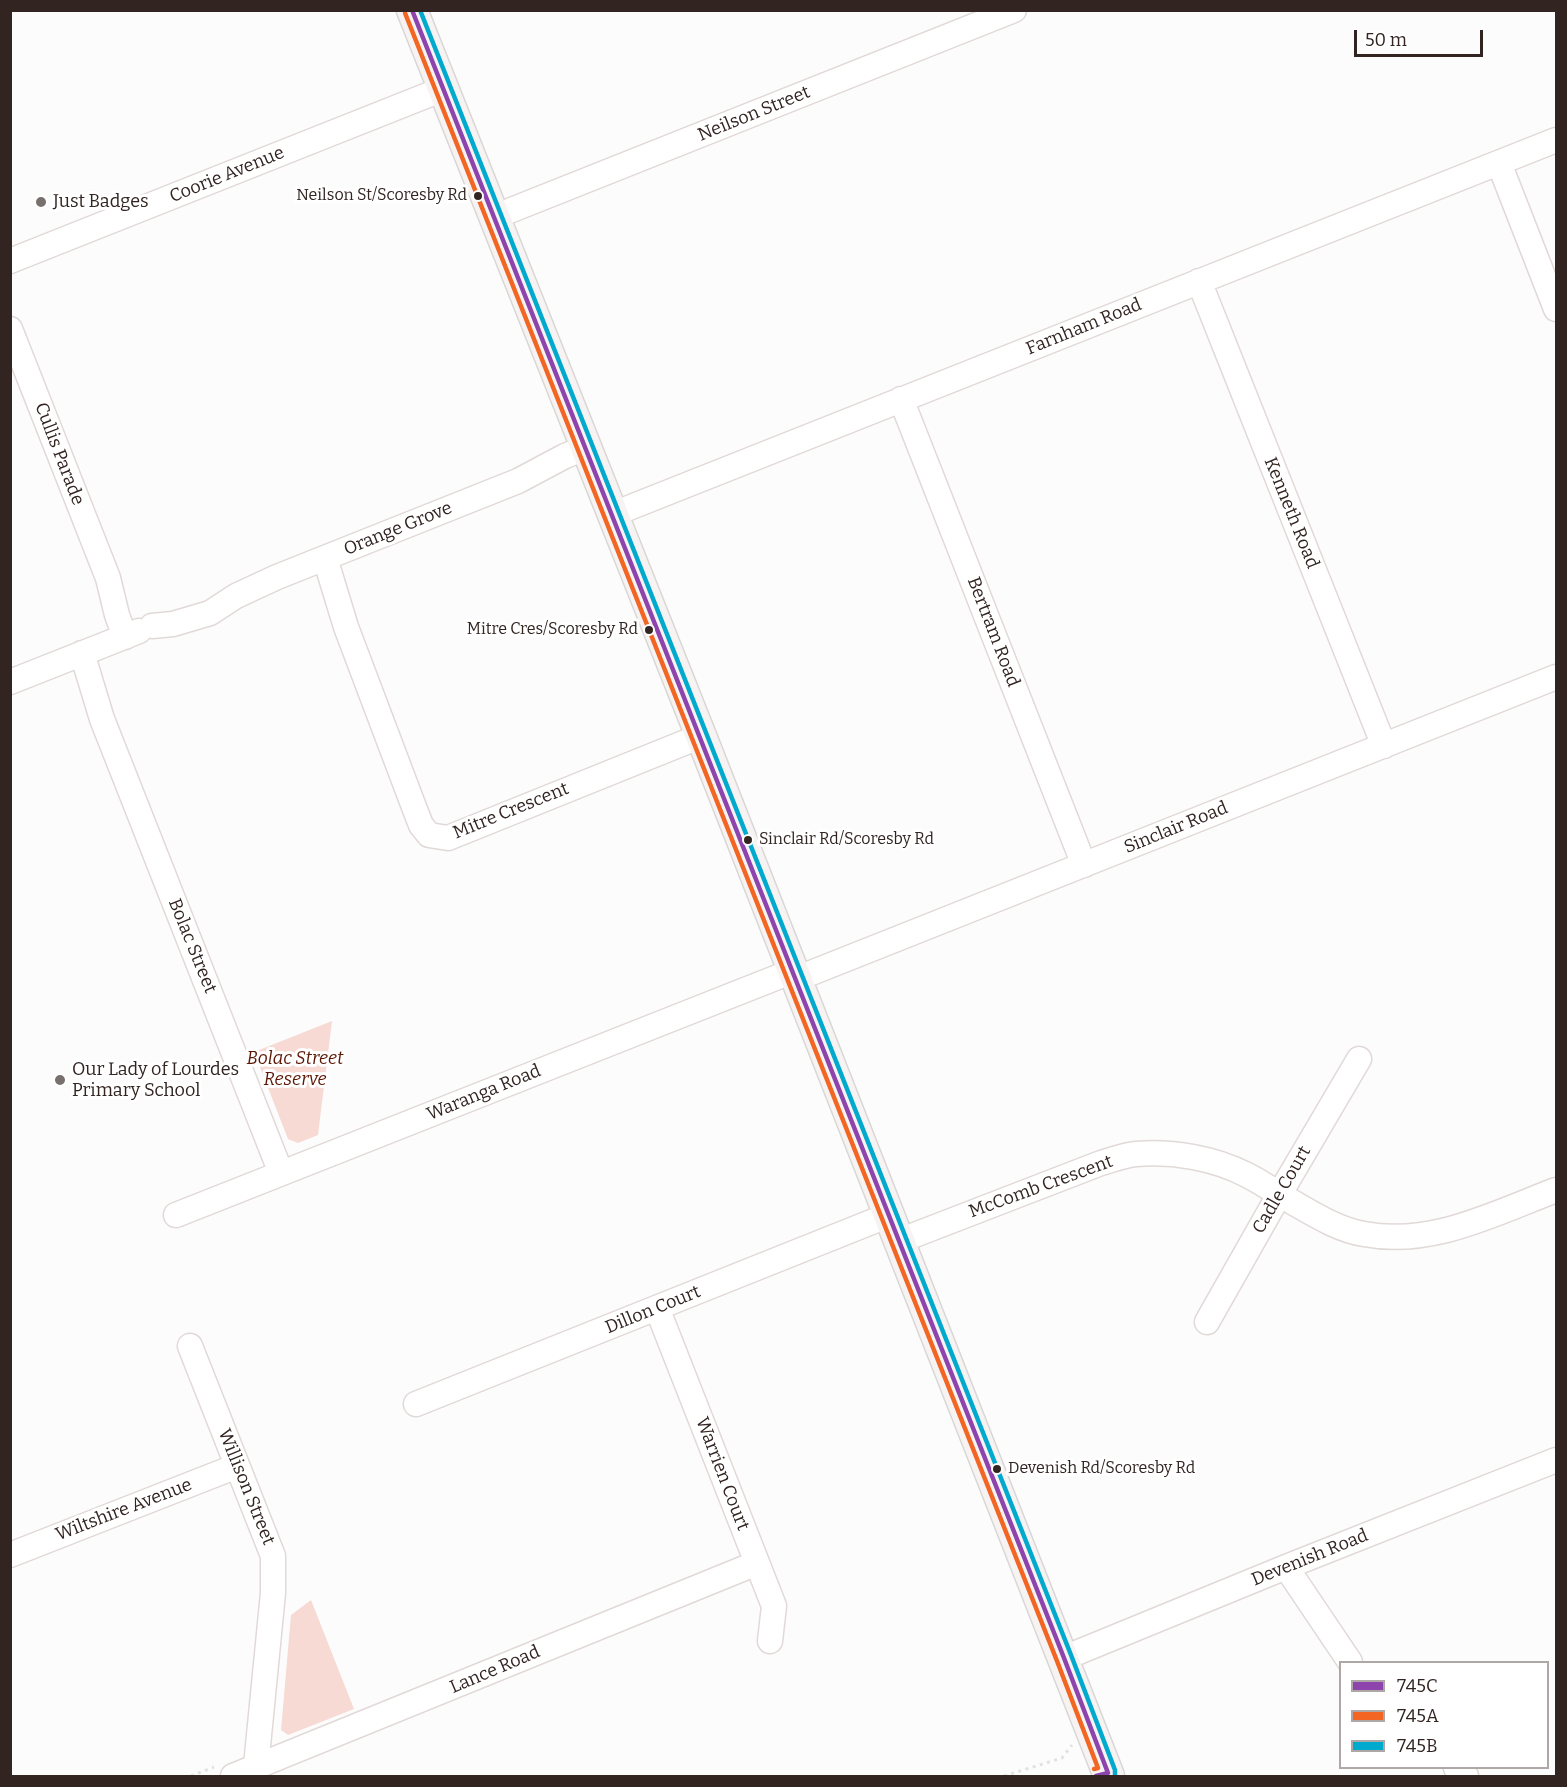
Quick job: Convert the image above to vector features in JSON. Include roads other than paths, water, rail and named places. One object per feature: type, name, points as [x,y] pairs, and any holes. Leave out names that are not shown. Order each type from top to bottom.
[{"type":"main road","points":[[412,10],[1064,1658],[1104,1775]]},
{"type":"street","name":"Neilson Street","points":[[494,217],[1014,10]]},
{"type":"street","name":"Coorie Avenue","points":[[10,261],[443,89]]},
{"type":"street","name":"Farnham Road","points":[[611,514],[1557,140]]},
{"type":"street","points":[[1499,163],[1557,309]]},
{"type":"street","name":"Kenneth Road","points":[[1198,281],[1384,746]]},
{"type":"street","name":"Cullis Parade","points":[[10,329],[108,578],[138,631]]},
{"type":"street","name":"Bertram Road","points":[[902,399],[1084,865]]},
{"type":"street","name":"Orange Grove","points":[[10,682],[138,631],[210,613],[236,596],[277,577],[519,481],[570,468],[588,454]]},
{"type":"street","name":"Mitre Crescent","points":[[320,560],[421,825],[429,835],[448,838],[701,736]]},
{"type":"street","name":"Bolac Street","points":[[76,656],[281,1173]]},
{"type":"street","name":"Sinclair Road","points":[[795,975],[1084,865],[1557,677]]},
{"type":"street","name":"Waranga Road","points":[[176,1215],[795,975]]},
{"type":"street","name":"Cadle Court","points":[[1207,1322],[1359,1059]]},
{"type":"street","name":"McComb Crescent","points":[[894,1228],[1135,1154],[1168,1154],[1215,1162],[1245,1174],[1332,1223],[1363,1234],[1399,1237],[1445,1232],[1557,1190]]},
{"type":"street","name":"Dillon Court","points":[[416,1404],[657,1308],[894,1228]]},
{"type":"street","name":"Warrien Court","points":[[657,1308],[774,1606],[770,1641]]},
{"type":"street","name":"Willison Street","points":[[190,1346],[273,1556],[273,1593],[248,1773]]},
{"type":"street","name":"Devenish Road","points":[[1064,1658],[1557,1460]]},
{"type":"street","name":"Wiltshire Avenue","points":[[10,1555],[237,1466]]},
{"type":"street","name":"Lance Road","points":[[248,1773],[757,1563]]},
{"type":"street","points":[[1286,1567],[1349,1661]]},
{"type":"place","name":"Neilson St/Scoresby Rd","points":[[478,196]]},
{"type":"place","name":"Just Badges","points":[[41,202]]},
{"type":"place","name":"Mitre Cres/Scoresby Rd","points":[[649,630]]},
{"type":"place","name":"Sinclair Rd/Scoresby Rd","points":[[748,840]]},
{"type":"place","name":"Our Lady of Lourdes Primary School","points":[[60,1080]]},
{"type":"place","name":"Devenish Rd/Scoresby Rd","points":[[997,1469]]},
{"type":"park label","name":"Bolac Street Reserve","points":[[295,1069]]}]
